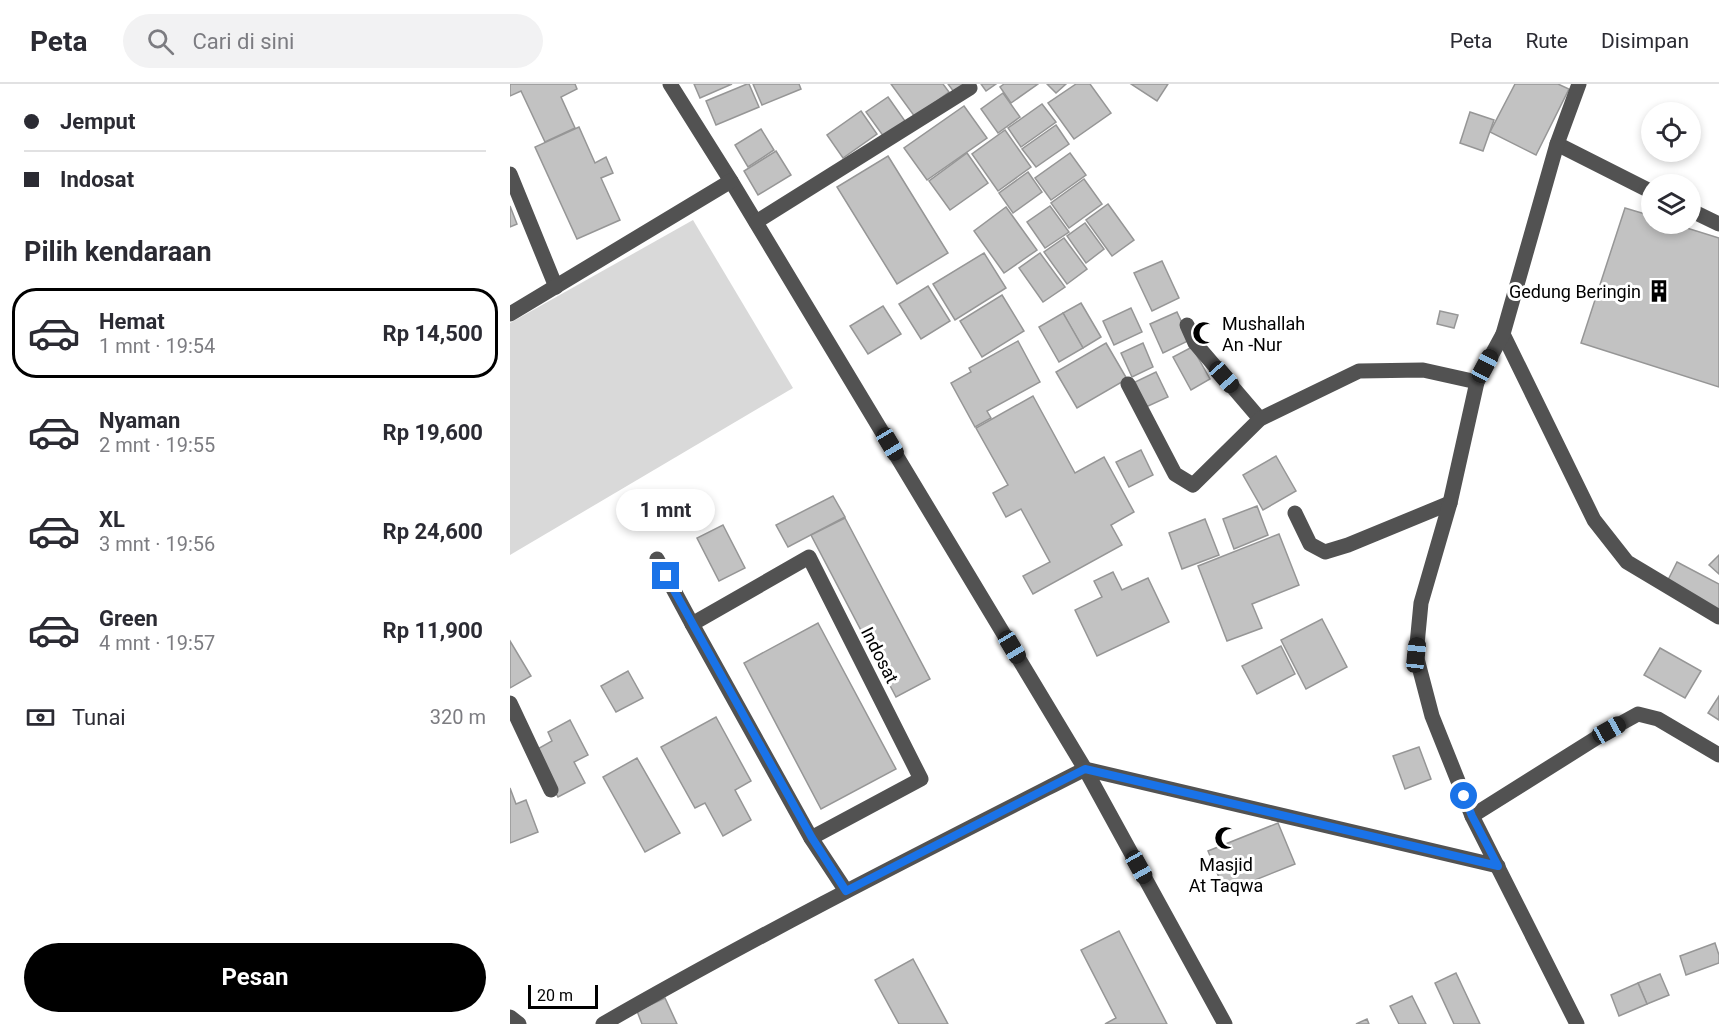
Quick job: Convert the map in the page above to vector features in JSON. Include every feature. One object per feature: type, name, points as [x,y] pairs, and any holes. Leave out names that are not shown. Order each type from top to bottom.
[{"type":"street","points":[[670,84],[756,222],[1085,769],[1225,1024]]},
{"type":"street","points":[[1577,1024],[1472,816],[1432,716],[1416,655],[1421,603],[1450,504],[1477,382],[1503,334],[1557,144],[1579,84]]},
{"type":"street","points":[[756,222],[970,88]]},
{"type":"street","points":[[1557,144],[1641,186]]},
{"type":"street","points":[[510,174],[556,287]]},
{"type":"street","points":[[510,314],[731,181]]},
{"type":"street","points":[[1701,215],[1719,224]]},
{"type":"street","points":[[1187,325],[1195,344],[1260,419]]},
{"type":"street","points":[[1503,334],[1594,520],[1627,562],[1719,617]]},
{"type":"street","points":[[1128,384],[1175,474],[1193,485],[1260,419],[1359,372],[1423,370],[1477,382]]},
{"type":"street","points":[[1295,513],[1310,544],[1325,552],[1450,504]]},
{"type":"street","name":"Indosat","points":[[692,624],[809,557],[921,779],[812,838]]},
{"type":"street","points":[[657,559],[812,838],[846,891]]},
{"type":"street","points":[[510,703],[551,790]]},
{"type":"street","points":[[1472,816],[1638,714],[1658,719],[1719,755]]},
{"type":"street","points":[[603,1024],[846,891],[1085,769],[1498,866]]},
{"type":"street","points":[[510,1017],[519,1024]]},
{"type":"shaded area","points":[[693,220],[793,388],[510,555],[510,323]]},
{"type":"building","points":[[510,84],[575,84],[577,89],[561,97],[575,128],[545,142],[521,91],[510,96]]},
{"type":"building","points":[[694,84],[732,84],[700,98]]},
{"type":"building","points":[[747,84],[759,107],[716,125],[706,101]]},
{"type":"building","points":[[753,84],[799,84],[801,89],[762,105]]},
{"type":"building","points":[[891,84],[943,84],[949,92],[915,117]]},
{"type":"building","points":[[948,84],[965,84],[954,92]]},
{"type":"building","points":[[981,84],[996,84],[986,91]]},
{"type":"building","points":[[1004,84],[1038,84],[1011,103],[1000,87]]},
{"type":"building","points":[[1047,84],[1066,84],[1056,93]]},
{"type":"building","points":[[1076,84],[1090,84],[1111,113],[1074,139],[1048,103]]},
{"type":"building","points":[[1131,84],[1168,84],[1157,101]]},
{"type":"building","points":[[1515,84],[1558,84],[1569,89],[1536,155],[1490,132]]},
{"type":"building","points":[[1003,93],[1020,117],[998,133],[981,109]]},
{"type":"building","points":[[888,97],[905,121],[884,137],[866,112]]},
{"type":"building","points":[[1042,104],[1056,122],[1021,147],[1008,128]]},
{"type":"building","points":[[964,106],[987,138],[927,180],[904,148]]},
{"type":"building","points":[[861,111],[877,134],[843,158],[827,135]]},
{"type":"building","points":[[1470,112],[1494,120],[1483,151],[1460,143]]},
{"type":"building","points":[[1056,125],[1069,144],[1036,167],[1022,149]]},
{"type":"building","points":[[579,127],[595,163],[606,157],[613,173],[601,178],[620,220],[577,239],[535,147]]},
{"type":"building","points":[[761,129],[774,150],[748,167],[735,145]]},
{"type":"building","points":[[1005,130],[1031,167],[998,191],[972,154]]},
{"type":"building","points":[[776,151],[791,175],[758,195],[744,171]]},
{"type":"building","points":[[967,153],[988,183],[950,210],[929,181]]},
{"type":"building","points":[[1070,153],[1086,175],[1051,200],[1035,178]]},
{"type":"building","points":[[888,156],[948,253],[897,284],[837,187]]},
{"type":"building","points":[[1028,172],[1042,192],[1013,213],[999,193]]},
{"type":"building","points":[[1084,179],[1102,204],[1069,228],[1051,203]]},
{"type":"building","points":[[1108,204],[1134,240],[1112,256],[1086,220]]},
{"type":"building","points":[[510,206],[517,224],[510,227]]},
{"type":"building","points":[[1050,206],[1069,232],[1045,248],[1027,222]]},
{"type":"building","points":[[1006,207],[1037,250],[1004,273],[974,231]]},
{"type":"building","name":"Gedung Beringin","points":[[1625,208],[1641,213],[1641,234],[1701,232],[1719,238],[1719,387],[1581,343]]},
{"type":"building","points":[[1085,223],[1104,249],[1086,263],[1067,236]]},
{"type":"building","points":[[1064,238],[1087,269],[1067,284],[1044,252]]},
{"type":"building","points":[[984,253],[1006,288],[955,320],[933,284]]},
{"type":"building","points":[[1040,253],[1065,287],[1043,302],[1019,268]]},
{"type":"building","points":[[1162,261],[1179,298],[1152,311],[1134,273]]},
{"type":"building","points":[[928,286],[950,321],[921,339],[899,304]]},
{"type":"building","points":[[1002,295],[1024,331],[982,357],[960,321]]},
{"type":"building","points":[[1081,303],[1101,337],[1083,348],[1063,313]]},
{"type":"building","points":[[883,306],[901,334],[868,354],[850,326]]},
{"type":"building","points":[[1131,308],[1142,332],[1114,345],[1103,321]]},
{"type":"building","points":[[1440,311],[1458,315],[1454,328],[1437,324]]},
{"type":"building","points":[[1177,312],[1190,340],[1163,353],[1150,324]]},
{"type":"building","points":[[1063,313],[1083,348],[1059,362],[1039,327]]},
{"type":"building","points":[[1018,341],[1040,382],[987,411],[991,418],[975,427],[951,383],[971,372],[969,368]]},
{"type":"building","points":[[1106,343],[1127,379],[1077,408],[1056,372]]},
{"type":"building","points":[[1143,343],[1153,367],[1132,377],[1121,353]]},
{"type":"building","points":[[1192,347],[1210,379],[1191,390],[1173,357]]},
{"type":"building","points":[[1156,372],[1168,397],[1146,407],[1135,382]]},
{"type":"building","points":[[1033,396],[1075,473],[1104,457],[1134,512],[1111,525],[1122,545],[1033,594],[1023,576],[1050,562],[1021,509],[1006,517],[993,493],[1008,485],[976,428]]},
{"type":"building","points":[[1141,450],[1153,475],[1129,487],[1116,462]]},
{"type":"building","points":[[1276,456],[1296,491],[1263,510],[1243,475]]},
{"type":"building","points":[[833,496],[845,517],[788,547],[776,525]]},
{"type":"building","points":[[1257,506],[1268,535],[1234,549],[1223,519]]},
{"type":"building","points":[[845,518],[930,679],[896,697],[811,535]]},
{"type":"building","points":[[1205,519],[1219,555],[1182,569],[1169,533]]},
{"type":"building","points":[[723,525],[745,568],[719,581],[697,538]]},
{"type":"building","points":[[1279,534],[1299,585],[1252,604],[1262,628],[1227,641],[1198,566]]},
{"type":"building","points":[[1719,555],[1719,574],[1709,565]]},
{"type":"building","points":[[1677,562],[1719,584],[1719,610],[1667,582]]},
{"type":"building","points":[[1113,572],[1122,590],[1148,578],[1169,622],[1097,656],[1075,610],[1102,597],[1094,581]]},
{"type":"building","points":[[1322,619],[1347,667],[1306,689],[1281,640]]},
{"type":"building","points":[[818,623],[896,769],[821,809],[744,663]]},
{"type":"building","points":[[510,641],[531,676],[510,688]]},
{"type":"building","points":[[1281,646],[1295,674],[1257,694],[1242,666]]},
{"type":"building","points":[[1660,648],[1701,671],[1685,698],[1644,675]]},
{"type":"building","points":[[628,671],[643,698],[616,712],[601,686]]},
{"type":"building","points":[[1719,696],[1719,720],[1708,713]]},
{"type":"building","points":[[716,717],[751,781],[735,790],[751,820],[723,836],[705,803],[695,808],[661,747]]},
{"type":"building","points":[[570,720],[588,755],[574,762],[585,783],[558,797],[534,751],[552,741],[548,732]]},
{"type":"building","points":[[1419,747],[1431,779],[1405,789],[1393,756]]},
{"type":"building","points":[[637,758],[680,833],[645,852],[603,777]]},
{"type":"building","points":[[510,788],[516,804],[526,800],[538,832],[510,843]]},
{"type":"building","points":[[1278,823],[1295,864],[1225,892],[1208,851]]},
{"type":"building","points":[[1119,931],[1167,1024],[1105,1024],[1116,1018],[1081,950]]},
{"type":"building","points":[[1715,943],[1719,963],[1686,975],[1680,956]]},
{"type":"building","points":[[913,959],[948,1024],[899,1024],[875,980]]},
{"type":"building","points":[[1456,973],[1480,1024],[1454,1024],[1435,983]]},
{"type":"building","points":[[1660,974],[1669,995],[1647,1004],[1638,983]]},
{"type":"building","points":[[1638,983],[1647,1004],[1619,1016],[1611,995]]},
{"type":"building","points":[[1412,996],[1426,1024],[1399,1024],[1390,1006]]},
{"type":"building","points":[[665,998],[677,1024],[642,1024],[637,1011]]},
{"type":"building","points":[[1367,1019],[1369,1024],[1356,1024]]},
{"type":"place","name":"Gedung Beringin","points":[[1659,291]]},
{"type":"place","name":"Mushallah An -Nur","points":[[1204,333]]},
{"type":"place","name":"Masjid At Taqwa","points":[[1226,838]]},
{"type":"route","points":[[666,576],[812,838],[846,891],[1085,769],[1498,866],[1464,796]]}]
